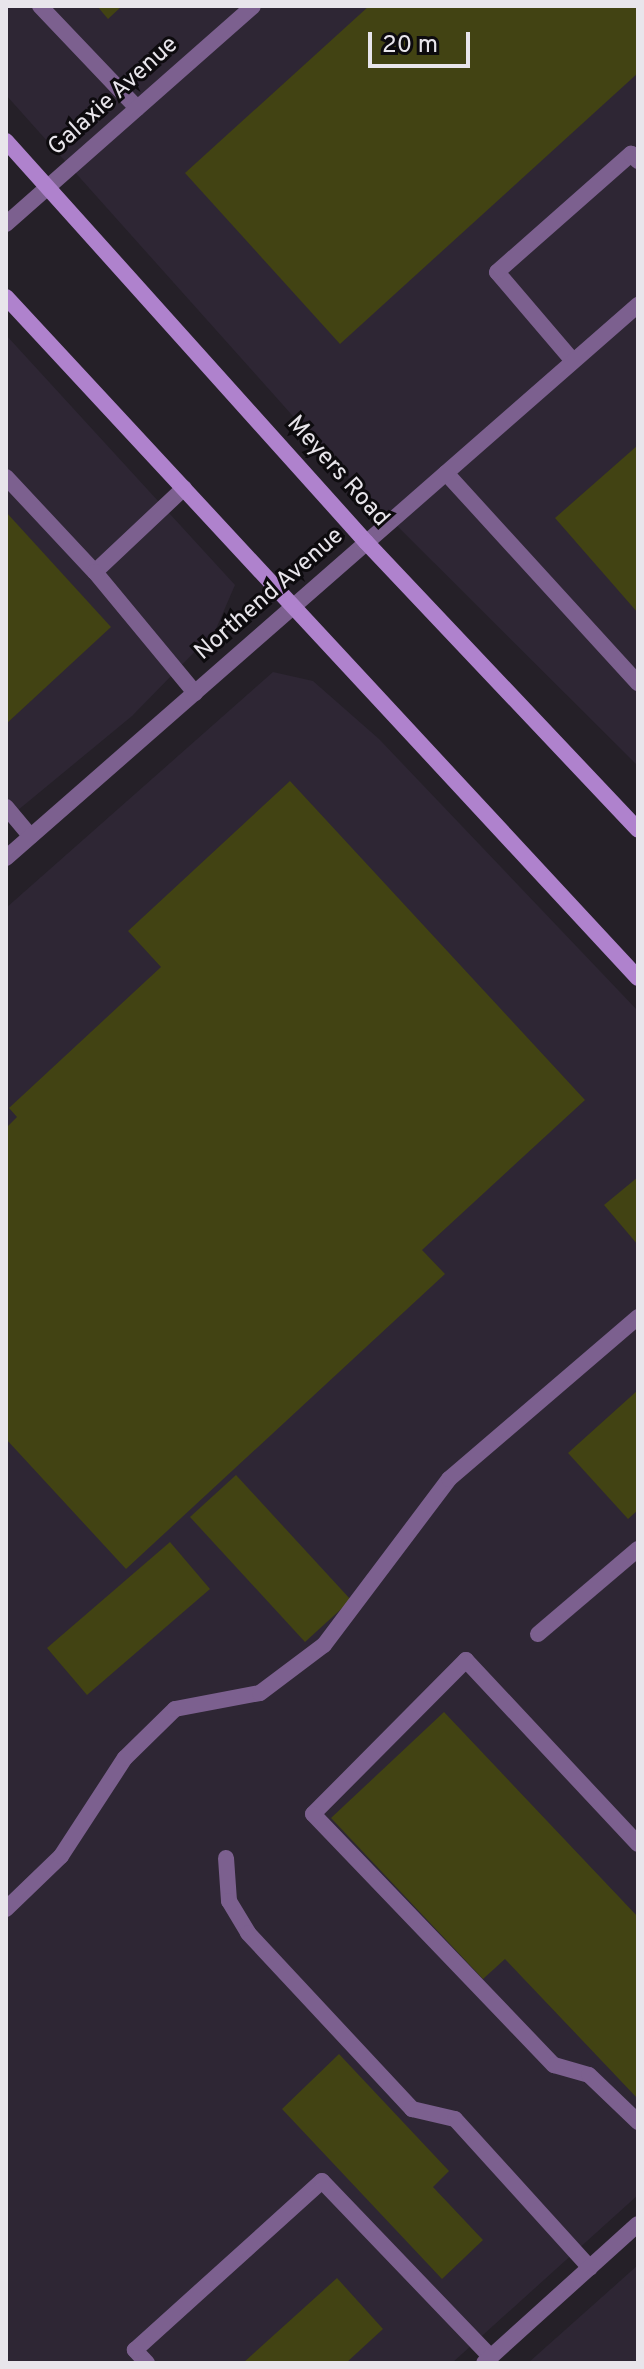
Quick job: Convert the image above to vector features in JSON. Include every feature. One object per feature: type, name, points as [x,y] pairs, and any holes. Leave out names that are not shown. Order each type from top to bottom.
[{"type":"street","points":[[40,6],[137,108]]},
{"type":"street","name":"Galaxie Avenue","points":[[6,224],[253,6]]},
{"type":"street","name":"Meyers Road","points":[[6,141],[366,542],[638,830]]},
{"type":"street","points":[[573,361],[497,272],[636,154]]},
{"type":"street","points":[[6,297],[184,488],[291,609],[638,978]]},
{"type":"street","name":"Northend Avenue","points":[[6,858],[638,305]]},
{"type":"street","points":[[446,473],[638,683]]},
{"type":"street","points":[[6,477],[95,572],[195,693]]},
{"type":"street","points":[[95,572],[184,488]]},
{"type":"street","points":[[6,807],[30,836]]},
{"type":"street","points":[[6,1909],[61,1856],[125,1758],[175,1709],[260,1693],[324,1645],[449,1479],[638,1317]]},
{"type":"street","points":[[538,1634],[638,1549]]},
{"type":"street","points":[[638,1844],[466,1660],[313,1814],[554,2065],[589,2075],[638,2122]]},
{"type":"street","points":[[226,1858],[229,1901],[248,1933],[412,2109],[455,2119],[590,2268]]},
{"type":"street","points":[[147,2363],[135,2350],[322,2181],[488,2360],[638,2224]]},
{"type":"shaded area","points":[[6,6],[638,6],[638,766],[341,470],[6,95]]},
{"type":"shaded area","points":[[6,335],[235,585],[215,631],[132,716],[6,820]]},
{"type":"shaded area","points":[[273,672],[313,681],[379,739],[638,1011],[638,2195],[452,2363],[6,2363],[6,908]]},
{"type":"shaded area","points":[[638,2265],[638,2363],[528,2363]]},
{"type":"building","points":[[97,6],[122,6],[108,19]]},
{"type":"building","points":[[369,6],[638,6],[638,73],[340,344],[185,173]]},
{"type":"building","points":[[638,445],[638,613],[555,518]]},
{"type":"building","points":[[6,512],[111,627],[6,724]]},
{"type":"building","points":[[290,781],[585,1100],[422,1250],[445,1274],[126,1569],[6,1439],[6,1128],[17,1117],[9,1108],[161,967],[128,931]]},
{"type":"building","points":[[638,1177],[638,1245],[604,1205]]},
{"type":"building","points":[[638,1390],[638,1510],[628,1519],[568,1453]]},
{"type":"building","points":[[236,1475],[351,1600],[305,1642],[190,1517]]},
{"type":"building","points":[[170,1542],[210,1589],[87,1695],[47,1648]]},
{"type":"building","points":[[444,1712],[638,1917],[638,2099],[505,1959],[483,1979],[331,1818]]},
{"type":"building","points":[[339,2054],[449,2171],[433,2187],[483,2240],[442,2279],[282,2109]]},
{"type":"building","points":[[337,2278],[383,2329],[346,2363],[243,2363]]}]
